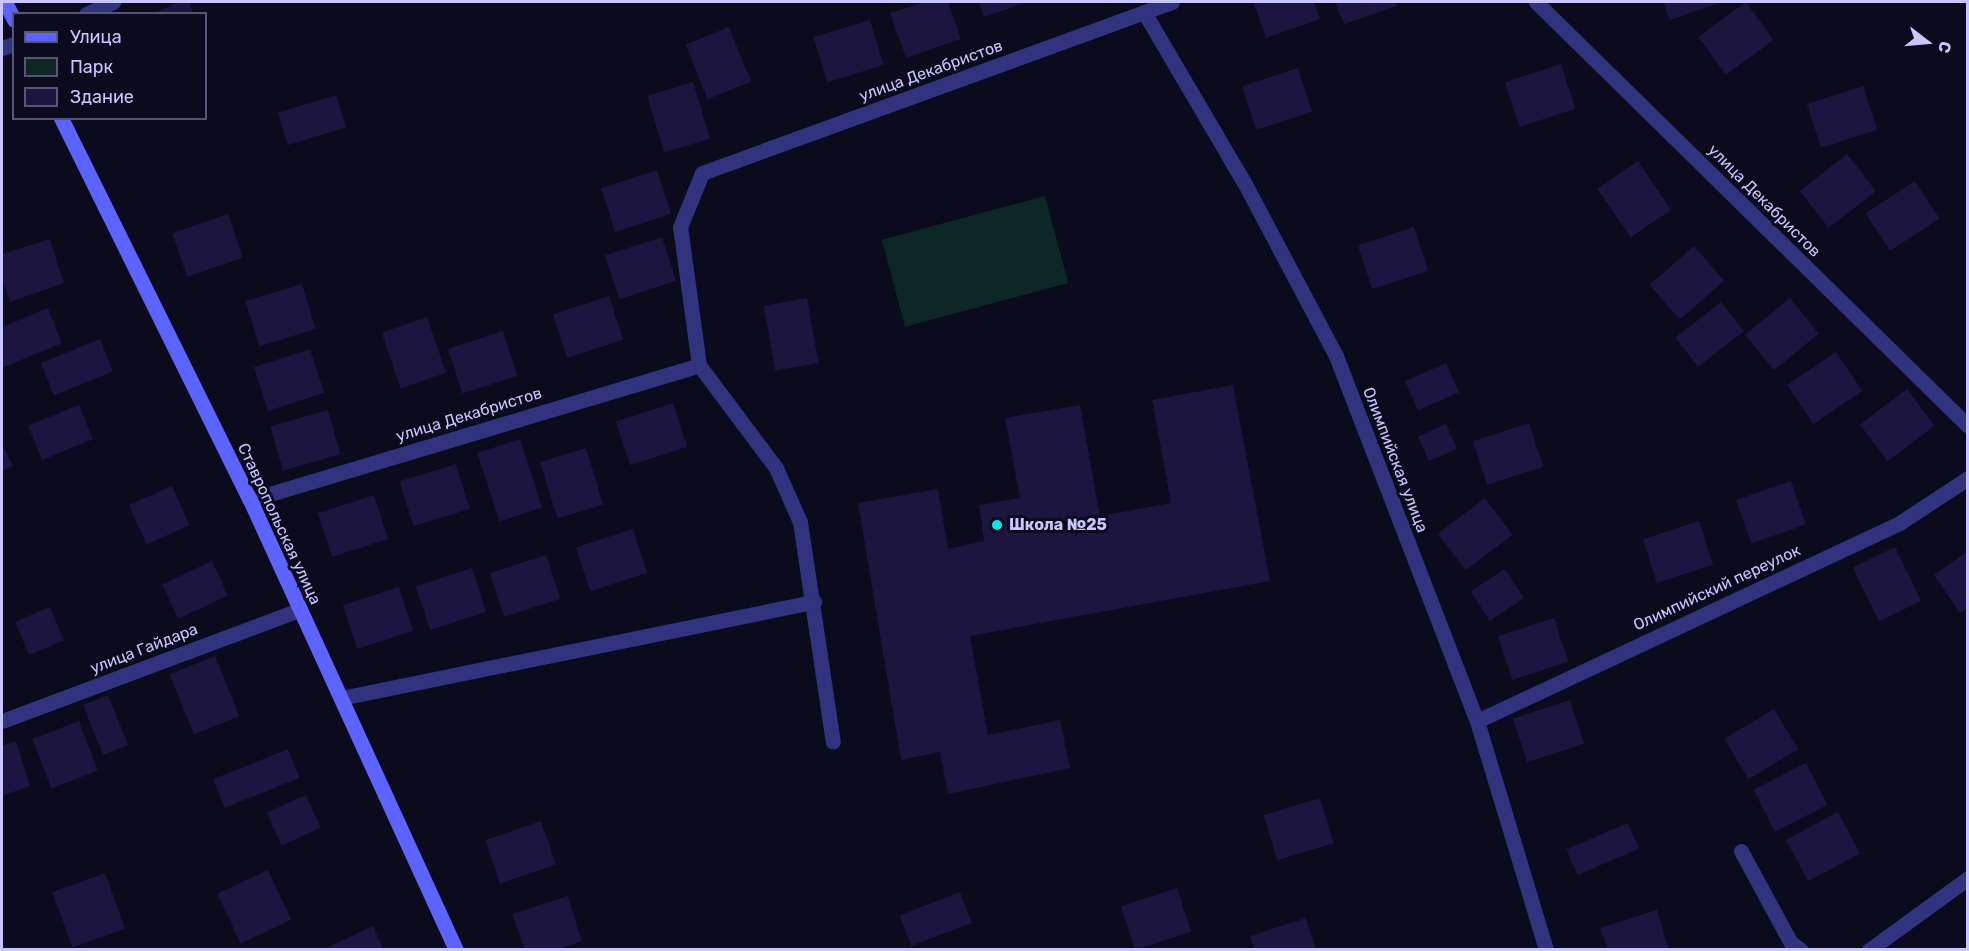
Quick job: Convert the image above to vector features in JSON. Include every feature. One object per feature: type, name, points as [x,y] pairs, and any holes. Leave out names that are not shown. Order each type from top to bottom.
[{"type":"main road","points":[[5,2],[12,16]]},
{"type":"main road","name":"Ставропольская улица","points":[[62,120],[249,500],[456,950]]},
{"type":"street","points":[[90,12],[113,2]]},
{"type":"street","name":"улица Декабристов","points":[[249,500],[699,365],[680,227],[702,173],[1172,2]]},
{"type":"street","name":"улица Декабристов","points":[[1536,2],[1968,426]]},
{"type":"street","name":"Олимпийская улица","points":[[1144,12],[1245,184],[1336,356],[1477,721],[1546,950]]},
{"type":"street","points":[[699,365],[776,468],[800,522],[833,742]]},
{"type":"street","name":"Олимпийский переулок","points":[[1477,721],[1901,522],[1968,478]]},
{"type":"street","points":[[341,699],[813,602]]},
{"type":"street","name":"улица Гайдара","points":[[2,721],[299,610]]},
{"type":"street","points":[[1741,851],[1791,943],[1801,950]]},
{"type":"street","points":[[1869,950],[1968,879]]},
{"type":"green space","points":[[1045,196],[1068,283],[905,327],[882,240]]},
{"type":"building","points":[[179,2],[189,2],[193,12],[156,12]]},
{"type":"building","points":[[925,2],[948,2],[961,39],[906,58],[890,13]]},
{"type":"building","points":[[979,2],[1027,2],[984,17]]},
{"type":"building","points":[[1253,2],[1314,2],[1320,19],[1266,38]]},
{"type":"building","points":[[1335,2],[1396,2],[1397,6],[1344,24]]},
{"type":"building","points":[[1663,2],[1722,2],[1670,20]]},
{"type":"building","points":[[1746,2],[1774,40],[1726,75],[1698,37]]},
{"type":"building","points":[[870,20],[884,65],[827,82],[814,37]]},
{"type":"building","points":[[729,27],[751,82],[708,99],[685,45]]},
{"type":"building","points":[[1561,64],[1576,109],[1519,127],[1505,82]]},
{"type":"building","points":[[1298,68],[1312,112],[1256,130],[1242,86]]},
{"type":"building","points":[[693,82],[710,138],[664,152],[647,96]]},
{"type":"building","points":[[1863,86],[1877,130],[1821,148],[1807,104]]},
{"type":"building","points":[[336,95],[346,128],[288,145],[278,113]]},
{"type":"building","points":[[1847,154],[1876,191],[1829,228],[1800,191]]},
{"type":"building","points":[[1638,161],[1671,210],[1630,237],[1597,188]]},
{"type":"building","points":[[657,170],[671,214],[615,232],[601,188]]},
{"type":"building","points":[[1915,181],[1940,219],[1890,251],[1866,213]]},
{"type":"building","points":[[228,214],[243,257],[187,277],[172,233]]},
{"type":"building","points":[[1414,227],[1428,271],[1372,289],[1358,245]]},
{"type":"building","points":[[662,237],[676,281],[619,299],[605,256]]},
{"type":"building","points":[[50,239],[64,283],[10,302],[2,278],[2,254]]},
{"type":"building","points":[[1694,246],[1724,281],[1680,319],[1649,285]]},
{"type":"building","points":[[302,284],[316,329],[259,346],[246,301]]},
{"type":"building","points":[[609,296],[623,340],[567,358],[553,314]]},
{"type":"building","points":[[807,298],[818,363],[775,371],[764,306]]},
{"type":"building","points":[[1790,298],[1819,334],[1774,370],[1745,335]]},
{"type":"building","points":[[1721,302],[1744,331],[1698,367],[1675,338]]},
{"type":"building","points":[[48,308],[62,343],[2,368],[2,327]]},
{"type":"building","points":[[427,317],[446,373],[401,388],[382,333]]},
{"type":"building","points":[[503,331],[518,376],[462,394],[448,349]]},
{"type":"building","points":[[100,339],[113,371],[54,395],[41,363]]},
{"type":"building","points":[[310,349],[324,393],[268,411],[254,367]]},
{"type":"building","points":[[1836,352],[1862,391],[1813,424],[1787,385]]},
{"type":"building","points":[[1446,363],[1459,392],[1418,411],[1405,381]]},
{"type":"building","points":[[1233,385],[1270,581],[970,636],[988,735],[1060,720],[1070,768],[948,794],[940,752],[901,760],[858,503],[938,489],[948,549],[984,541],[979,505],[1020,498],[1005,418],[1080,405],[1100,516],[1171,503],[1152,400]]},
{"type":"building","points":[[1907,389],[1935,426],[1888,461],[1860,425]]},
{"type":"building","points":[[673,403],[687,447],[630,465],[616,422]]},
{"type":"building","points":[[79,405],[93,439],[42,460],[28,426]]},
{"type":"building","points":[[328,410],[341,454],[283,471],[270,427]]},
{"type":"building","points":[[1529,423],[1543,467],[1487,485],[1473,441]]},
{"type":"building","points":[[1446,424],[1457,449],[1429,461],[1418,437]]},
{"type":"building","points":[[520,439],[542,507],[499,521],[477,453]]},
{"type":"building","points":[[4,448],[13,466],[2,471],[2,449]]},
{"type":"building","points":[[586,448],[603,504],[557,518],[540,462]]},
{"type":"building","points":[[456,464],[470,509],[413,526],[400,481]]},
{"type":"building","points":[[1791,481],[1806,524],[1751,543],[1736,500]]},
{"type":"building","points":[[172,486],[189,525],[147,544],[129,505]]},
{"type":"building","points":[[374,495],[388,539],[332,557],[318,513]]},
{"type":"building","points":[[1485,498],[1513,535],[1466,570],[1438,534]]},
{"type":"building","points":[[1699,521],[1713,565],[1657,583],[1643,539]]},
{"type":"building","points":[[633,529],[647,573],[590,591],[576,548]]},
{"type":"building","points":[[1895,547],[1921,601],[1879,622],[1853,568]]},
{"type":"building","points":[[1968,551],[1968,608],[1960,613],[1934,575]]},
{"type":"building","points":[[546,555],[560,599],[504,617],[490,573]]},
{"type":"building","points":[[212,561],[228,595],[178,619],[162,584]]},
{"type":"building","points":[[472,568],[486,612],[430,630],[416,586]]},
{"type":"building","points":[[1505,569],[1524,598],[1490,621],[1471,591]]},
{"type":"building","points":[[399,587],[413,631],[357,649],[343,605]]},
{"type":"building","points":[[50,607],[64,640],[29,655],[15,622]]},
{"type":"building","points":[[1554,618],[1568,662],[1512,680],[1498,636]]},
{"type":"building","points":[[215,656],[239,716],[194,735],[170,674]]},
{"type":"building","points":[[108,695],[128,745],[103,755],[83,705]]},
{"type":"building","points":[[1570,700],[1584,744],[1527,762],[1513,719]]},
{"type":"building","points":[[1774,709],[1798,749],[1748,779],[1724,739]]},
{"type":"building","points":[[79,721],[98,770],[51,788],[32,739]]},
{"type":"building","points":[[16,741],[30,786],[2,796],[2,746]]},
{"type":"building","points":[[288,749],[300,778],[225,808],[213,779]]},
{"type":"building","points":[[1806,763],[1827,805],[1775,832],[1753,790]]},
{"type":"building","points":[[306,795],[321,828],[281,845],[267,812]]},
{"type":"building","points":[[1320,798],[1334,843],[1277,860],[1264,815]]},
{"type":"building","points":[[1838,812],[1860,853],[1808,881],[1786,840]]},
{"type":"building","points":[[541,821],[556,864],[500,884],[485,840]]},
{"type":"building","points":[[1628,823],[1639,849],[1577,875],[1566,849]]},
{"type":"building","points":[[268,870],[291,920],[240,944],[217,894]]},
{"type":"building","points":[[105,873],[125,928],[73,948],[52,892]]},
{"type":"building","points":[[1177,888],[1191,932],[1135,950],[1121,906]]},
{"type":"building","points":[[960,892],[972,923],[911,946],[899,915]]},
{"type":"building","points":[[568,896],[582,941],[556,950],[525,950],[512,914]]},
{"type":"building","points":[[1657,910],[1669,950],[1608,950],[1600,928]]},
{"type":"building","points":[[1306,918],[1316,950],[1254,950],[1250,936]]},
{"type":"building","points":[[373,926],[384,950],[327,950],[326,948]]},
{"type":"place","name":"Школа №25","points":[[997,525]]}]
